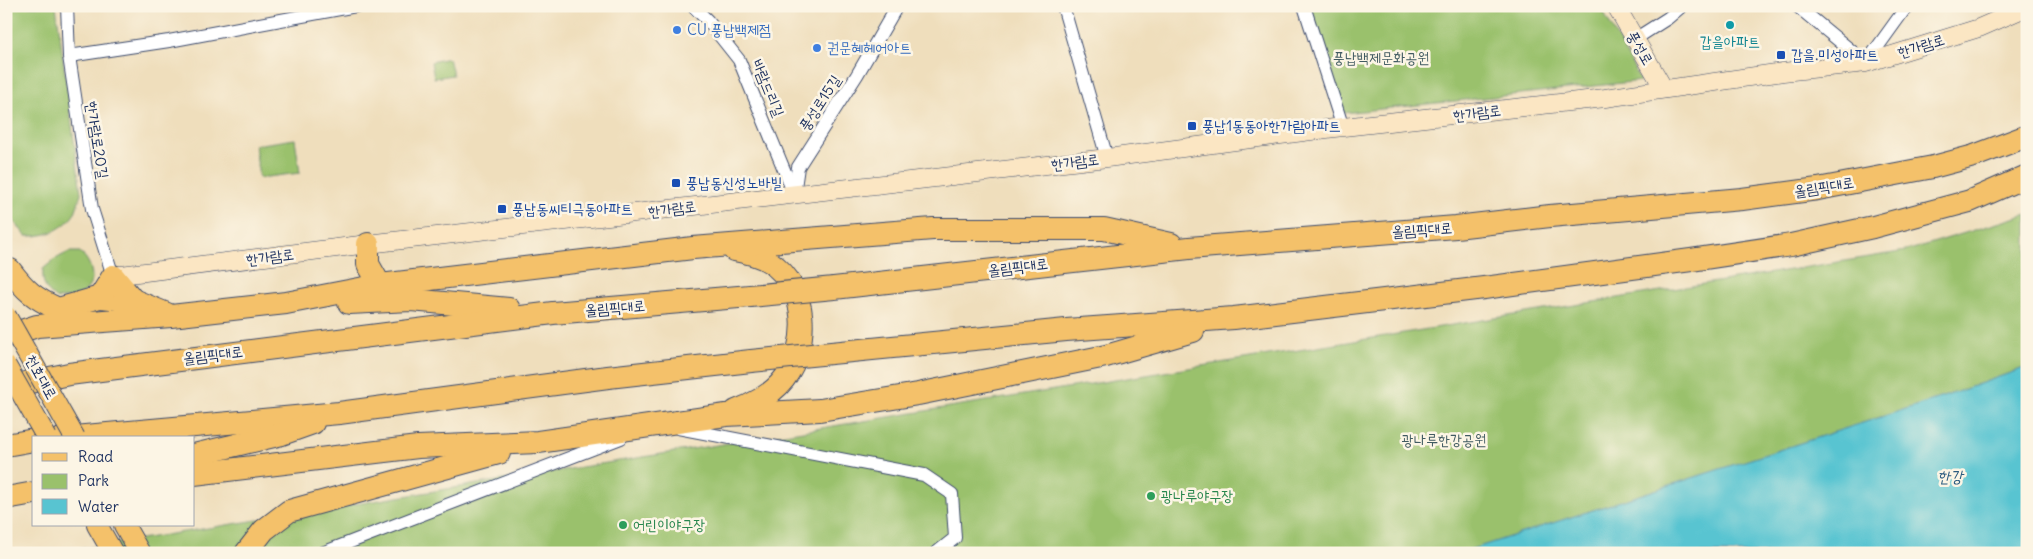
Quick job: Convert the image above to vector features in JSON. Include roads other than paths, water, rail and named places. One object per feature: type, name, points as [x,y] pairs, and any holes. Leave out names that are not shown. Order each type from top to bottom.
[{"type":"highway","name":"올림픽대로","points":[[6,387],[69,374],[553,313],[834,288],[1189,248],[1456,227],[1550,216],[1742,199],[1818,188],[1932,167],[1974,156],[2024,137]]},
{"type":"highway","points":[[1970,201],[2027,176]]},
{"type":"highway","points":[[85,436],[339,413],[608,377],[751,361],[1066,330],[1234,318],[1494,287],[1791,245],[1873,227],[1970,201],[2027,194]]},
{"type":"highway","points":[[6,336],[37,326],[170,316],[286,303],[380,285],[693,248],[933,229],[1104,229],[1189,248]]},
{"type":"highway","points":[[368,244],[368,264],[380,285]]},
{"type":"highway","points":[[693,248],[734,250],[751,253],[770,262],[783,274],[792,290],[803,318],[800,347],[783,380],[769,394],[752,405],[726,415]]},
{"type":"highway","points":[[7,268],[36,299],[58,309]]},
{"type":"highway","points":[[100,297],[114,276],[133,300]]},
{"type":"highway","points":[[37,326],[58,309],[100,297],[133,300],[170,316]]},
{"type":"highway","points":[[286,303],[411,300],[553,313]]},
{"type":"highway","points":[[195,474],[418,448],[538,442],[726,415],[820,410],[918,394],[1106,356],[1234,318]]},
{"type":"highway","points":[[195,454],[282,434],[339,413]]},
{"type":"highway","points":[[6,445],[32,440]]},
{"type":"highway","points":[[246,553],[264,530],[289,511],[538,442]]},
{"type":"highway","points":[[6,498],[32,494]]},
{"type":"main road","name":"천호대로","points":[[6,316],[74,436]]},
{"type":"main road","name":"천호대로","points":[[6,366],[46,436]]},
{"type":"main road","points":[[98,526],[113,553]]},
{"type":"main road","points":[[125,526],[140,553]]},
{"type":"street","name":"한가람로20길","points":[[67,6],[69,56],[92,209],[114,276]]},
{"type":"street","points":[[69,56],[169,41],[356,6]]},
{"type":"street","name":"바람드리길","points":[[693,6],[739,60],[794,194]]},
{"type":"street","name":"풍성로15길","points":[[794,194],[798,167],[858,75],[897,6]]},
{"type":"street","points":[[1063,6],[1107,158]]},
{"type":"street","points":[[1304,6],[1343,128]]},
{"type":"street","name":"풍성로","points":[[1616,6],[1664,89]]},
{"type":"street","points":[[1635,39],[1668,18],[1682,6]]},
{"type":"street","points":[[1798,6],[1866,63],[1907,6]]},
{"type":"street","name":"한가람로","points":[[114,276],[368,244],[1605,98],[1866,63],[1979,28],[2027,7]]},
{"type":"street","points":[[322,553],[656,425],[924,475],[952,494],[955,538],[936,553]]},
{"type":"water","name":"한강","points":[[2027,367],[2027,553],[1460,553],[1943,397]]},
{"type":"place","name":"갑을아파트","points":[[1730,25]]},
{"type":"place","name":"CU 풍납백제점","points":[[677,30]]},
{"type":"place","name":"권문혜헤어아트","points":[[817,48]]},
{"type":"place","name":"갑을.미성아파트","points":[[1781,55]]},
{"type":"place","name":"풍납1동동아한가람아파트","points":[[1192,126]]},
{"type":"place","name":"풍납동신성노바빌","points":[[676,183]]},
{"type":"place","name":"풍납동씨티극동아파트","points":[[502,209]]},
{"type":"place","name":"광나루야구장","points":[[1151,496]]},
{"type":"place","name":"어린이야구장","points":[[623,525]]},
{"type":"park label","name":"풍납백제문화공원","points":[[1381,58]]},
{"type":"park label","name":"광나루한강공원","points":[[1444,440]]}]
